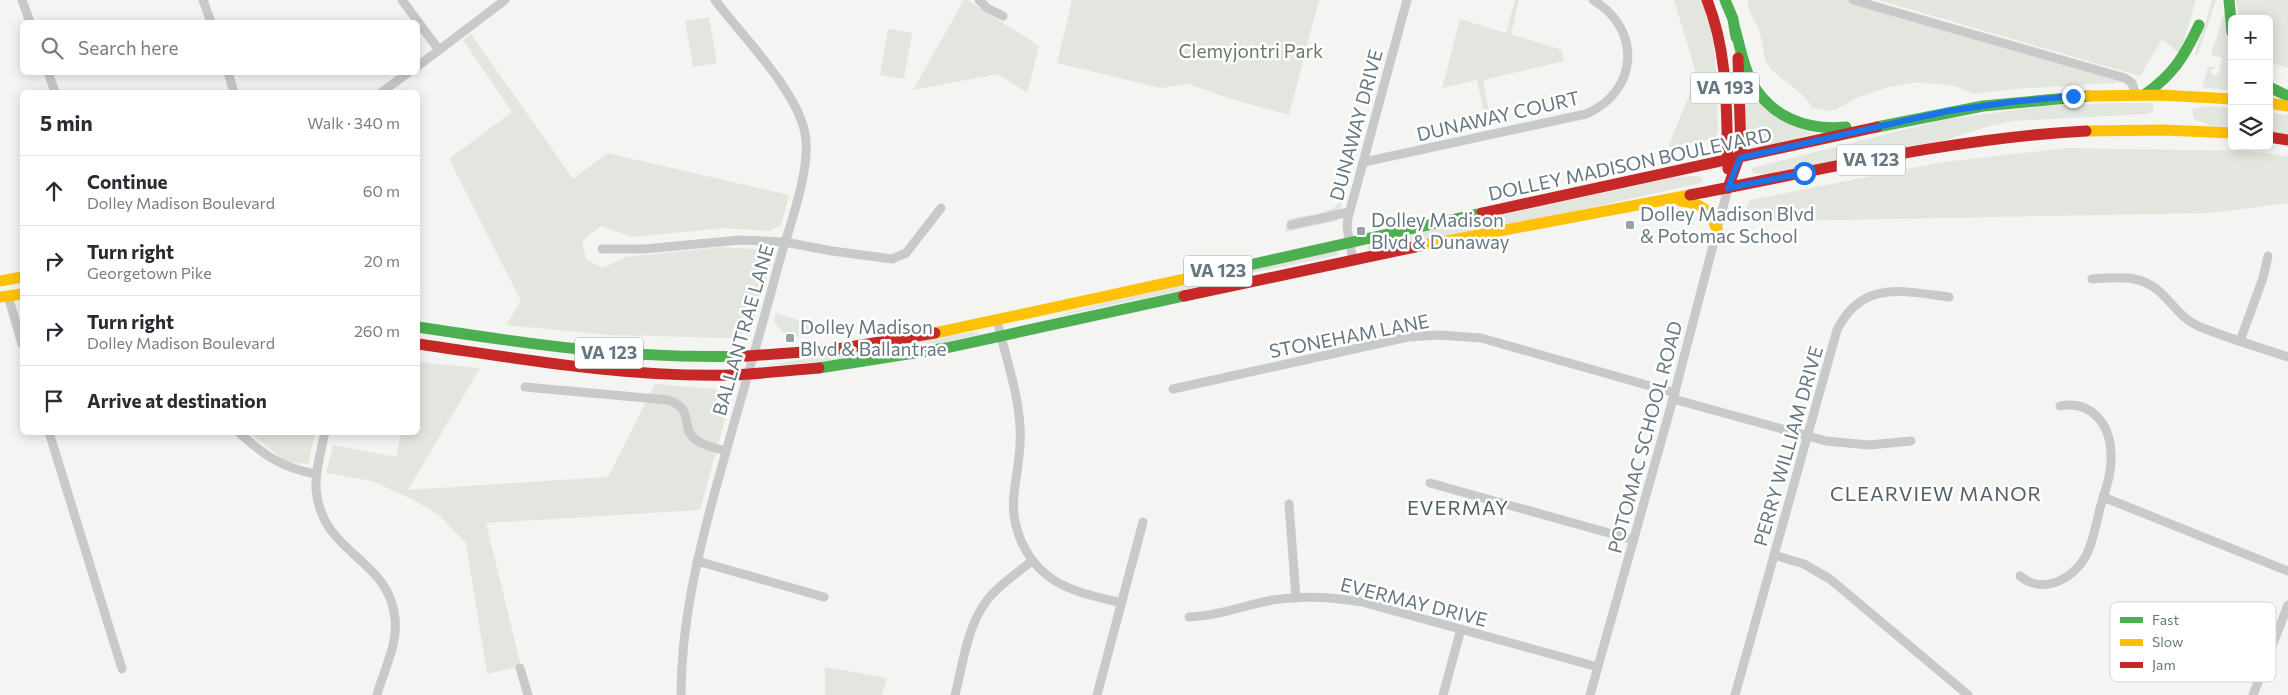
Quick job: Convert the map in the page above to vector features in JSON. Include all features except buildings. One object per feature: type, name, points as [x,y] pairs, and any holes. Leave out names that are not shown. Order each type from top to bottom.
[{"type":"main road","name":"VA 193","points":[[1707,0],[1718,29],[1724,59],[1728,188]]},
{"type":"main road","name":"VA 193","points":[[1725,0],[1735,29],[1741,146],[1740,158],[1728,188]]},
{"type":"main road","points":[[2229,0],[2230,15]]},
{"type":"main road","points":[[2140,95],[2175,72],[2199,25]]},
{"type":"main road","points":[[1735,29],[1745,66],[1754,86],[1773,108],[1791,120],[1809,127],[1830,129],[1918,117]]},
{"type":"main road","points":[[2273,89],[2288,96]]},
{"type":"main road","name":"DOLLEY MADISON BOULEVARD","points":[[420,326],[536,345],[615,354],[685,357],[753,356],[860,346],[997,320],[1964,108],[2027,100],[2140,95],[2228,100]]},
{"type":"main road","points":[[2273,104],[2288,106]]},
{"type":"main road","name":"DOLLEY MADISON BOULEVARD","points":[[420,344],[589,368],[680,374],[747,374],[851,365],[913,355],[1352,260],[1924,149],[2032,134],[2124,128],[2228,133]]},
{"type":"main road","points":[[2273,138],[2288,140]]},
{"type":"main road","points":[[1659,201],[1701,204],[1710,212],[1717,230]]},
{"type":"main road","points":[[0,281],[20,278]]},
{"type":"main road","points":[[4,297],[20,294]]},
{"type":"street","points":[[22,0],[29,20]]},
{"type":"street","points":[[203,0],[210,20]]},
{"type":"street","points":[[402,0],[417,20]]},
{"type":"street","points":[[420,64],[505,0]]},
{"type":"street","name":"BALLANTRAE LANE","points":[[681,695],[687,617],[697,561],[806,162],[806,142],[802,123],[783,88],[715,0]]},
{"type":"street","points":[[979,0],[987,8],[1003,16]]},
{"type":"street","name":"DUNAWAY DRIVE","points":[[1352,260],[1346,228],[1349,212],[1407,0]]},
{"type":"street","name":"DUNAWAY COURT","points":[[1364,162],[1586,114],[1606,103],[1614,95],[1624,76],[1628,53],[1626,41],[1617,21],[1610,12],[1593,0]]},
{"type":"street","points":[[1853,0],[2125,78],[2132,83],[2140,95]]},
{"type":"street","points":[[420,24],[439,50]]},
{"type":"street","points":[[49,75],[54,90]]},
{"type":"street","points":[[229,75],[233,90]]},
{"type":"street","points":[[385,90],[405,75]]},
{"type":"street","name":"POTOMAC SCHOOL ROAD","points":[[1590,695],[1674,396],[1728,188]]},
{"type":"street","points":[[602,249],[644,249],[720,240],[784,242],[892,259],[906,253],[941,208]]},
{"type":"street","points":[[1291,225],[1349,212]]},
{"type":"street","points":[[2240,341],[2263,278],[2268,256]]},
{"type":"street","points":[[2092,279],[2123,278],[2142,281],[2161,292],[2188,320],[2288,358]]},
{"type":"street","name":"PERRY WILLIAM DRIVE","points":[[1735,695],[1837,330],[1850,310],[1868,296],[1890,291],[1949,297]]},
{"type":"street","points":[[4,297],[20,339]]},
{"type":"street","points":[[997,320],[1020,426],[1020,463],[1014,495],[1015,524],[1019,537],[1032,561],[1042,572],[1066,587],[1121,603]]},
{"type":"street","name":"STONEHAM LANE","points":[[1173,390],[1408,337],[1439,335],[1481,338],[1808,437],[1848,444],[1876,445],[1911,441]]},
{"type":"street","points":[[524,387],[668,400],[676,403],[685,412],[688,429],[695,440],[726,451]]},
{"type":"street","points":[[2020,576],[2031,583],[2049,585],[2068,576],[2076,569],[2089,549],[2103,497],[2111,455],[2106,430],[2100,420],[2087,408],[2070,404],[2060,406]]},
{"type":"street","points":[[50,435],[122,669]]},
{"type":"street","points":[[242,435],[272,460],[285,467],[316,474]]},
{"type":"street","points":[[324,435],[316,474],[318,501],[328,527],[344,548],[373,571],[382,581],[392,604],[395,631],[394,645],[377,695]]},
{"type":"street","points":[[1430,483],[1634,540]]},
{"type":"street","points":[[2103,497],[2288,572]]},
{"type":"street","points":[[1289,504],[1296,598]]},
{"type":"street","points":[[1097,695],[1143,522]]},
{"type":"street","points":[[1774,555],[1804,564],[1830,579],[1968,695]]},
{"type":"street","points":[[697,561],[824,597]]},
{"type":"street","points":[[955,695],[974,624],[980,611],[998,588],[1032,561]]},
{"type":"street","name":"EVERMAY DRIVE","points":[[1190,617],[1220,614],[1266,602],[1296,598],[1340,598],[1362,602],[1462,629],[1598,668]]},
{"type":"street","points":[[2276,636],[2288,605]]},
{"type":"street","points":[[1443,695],[1462,629]]},
{"type":"street","points":[[520,668],[528,695]]},
{"type":"street","points":[[2253,695],[2258,682]]},
{"type":"green space","points":[[964,0],[967,0],[1039,46],[1027,93],[998,74],[913,90]]},
{"type":"green space","name":"Clemyjontri Park","points":[[1072,0],[1319,0],[1289,115],[1234,100],[1188,84],[1161,88],[1057,63]]},
{"type":"green space","points":[[1515,0],[1519,0],[1511,34],[1562,50],[1564,61],[1483,80],[1492,125],[1487,126],[1477,80],[1442,88],[1460,19],[1506,33]]},
{"type":"green space","points":[[1674,0],[1702,0],[1714,48],[1718,129],[1715,139],[1668,147],[1697,76]]},
{"type":"green space","points":[[1747,0],[1846,0],[2128,82],[2014,89],[1974,94],[1955,86],[1916,82],[1889,87],[1859,97],[1835,110],[1828,111],[1813,108],[1799,92],[1769,66],[1764,56],[1760,34]]},
{"type":"green space","points":[[1878,0],[2196,0],[2180,54],[2162,39],[2140,76]]},
{"type":"green space","points":[[2212,0],[2216,0],[2197,57],[2195,54]]},
{"type":"green space","points":[[2236,0],[2288,0],[2288,68],[2273,63],[2273,15],[2238,15]]},
{"type":"green space","points":[[2225,10],[2228,34],[2228,90],[2202,87],[2208,67],[2215,67],[2210,71],[2214,76],[2219,72],[2222,58],[2211,55]]},
{"type":"green space","points":[[709,17],[717,63],[693,67],[685,21]]},
{"type":"green space","points":[[888,29],[912,33],[904,79],[880,75]]},
{"type":"green space","points":[[471,34],[573,179],[607,153],[789,195],[781,225],[769,231],[725,228],[632,237],[601,226],[582,241],[586,259],[602,268],[626,257],[723,247],[765,250],[771,261],[750,331],[730,338],[609,335],[506,325],[521,301],[449,159],[512,112],[463,40]]},
{"type":"green space","points":[[1741,65],[1795,127],[1814,134],[1743,152]]},
{"type":"green space","points":[[2152,103],[2154,111],[2147,114],[2014,121],[1990,126],[1935,143],[1767,175],[1753,173],[1751,168],[1947,119],[2046,106]]},
{"type":"green space","points":[[2212,106],[2228,108],[2228,129],[2217,128],[2194,119],[2192,109]]},
{"type":"green space","points":[[2273,113],[2288,115],[2288,136],[2273,134]]},
{"type":"green space","points":[[2067,148],[2246,151],[2288,156],[2288,203],[2210,213],[1787,221],[1744,212],[1750,200],[1943,162]]},
{"type":"green space","points":[[1676,177],[1701,177],[1703,180],[1701,183],[1508,226],[1371,251],[1367,249],[1369,244]]},
{"type":"green space","points":[[1343,198],[1337,221],[1285,232],[1288,219],[1327,211],[1339,204]]},
{"type":"green space","points":[[1337,251],[1339,255],[1045,319],[1110,301]]},
{"type":"green space","points":[[776,313],[835,332],[789,338],[774,322]]},
{"type":"green space","points":[[971,332],[981,334],[880,357],[762,366]]},
{"type":"green space","points":[[420,362],[480,368],[408,490],[608,477],[655,384],[716,389],[729,405],[700,510],[486,523],[521,666],[487,674],[466,543],[440,516],[412,499],[372,481],[326,473],[333,445],[396,457],[401,435],[420,435]]},
{"type":"green space","points":[[252,435],[315,435],[308,464],[286,462]]},
{"type":"green space","points":[[825,667],[887,678],[882,695],[825,695]]},
{"type":"traffic: fast","points":[[1725,0],[1733,19],[1736,37]]},
{"type":"traffic: fast","points":[[2229,0],[2230,15]]},
{"type":"traffic: fast","points":[[2144,95],[2163,80],[2177,64],[2199,25]]},
{"type":"traffic: fast","points":[[1735,29],[1748,75],[1768,104],[1791,119],[1804,124],[1817,127],[1846,127]]},
{"type":"traffic: fast","points":[[2273,89],[2288,96]]},
{"type":"traffic: fast","points":[[1877,127],[1983,106],[2089,96]]},
{"type":"traffic: fast","points":[[1236,268],[1482,213]]},
{"type":"traffic: fast","points":[[819,368],[946,348],[1184,296]]},
{"type":"traffic: fast","points":[[420,327],[541,345],[623,353],[705,357],[747,356]]},
{"type":"traffic: slow","points":[[2089,96],[2161,95],[2228,99]]},
{"type":"traffic: slow","points":[[2273,104],[2288,106]]},
{"type":"traffic: slow","points":[[2086,131],[2164,130],[2228,133]]},
{"type":"traffic: slow","points":[[1415,247],[1690,195]]},
{"type":"traffic: slow","points":[[1680,201],[1688,202],[1704,209],[1711,217],[1717,230]]},
{"type":"traffic: slow","points":[[935,333],[1236,268]]},
{"type":"traffic: slow","points":[[0,281],[20,277]]},
{"type":"traffic: slow","points":[[0,297],[20,294]]},
{"type":"traffic: jam","points":[[1707,0],[1714,21],[1723,62],[1728,169]]},
{"type":"traffic: jam","points":[[1728,188],[1741,151],[1738,58]]},
{"type":"traffic: jam","points":[[1482,213],[1877,127]]},
{"type":"traffic: jam","points":[[1690,195],[1936,148],[1986,140],[2086,131]]},
{"type":"traffic: jam","points":[[2273,138],[2288,140]]},
{"type":"traffic: jam","points":[[1184,296],[1415,247]]},
{"type":"traffic: jam","points":[[747,356],[831,350],[935,333]]},
{"type":"traffic: jam","points":[[420,344],[535,361],[653,374],[732,375],[819,368]]},
{"type":"place","name":"Dolley Madison Blvd & Potomac School","points":[[1630,225]]},
{"type":"place","name":"Dolley Madison Blvd & Dunaway","points":[[1361,231]]},
{"type":"place","name":"Dolley Madison Blvd & Ballantrae","points":[[790,338]]},
{"type":"district","name":"CLEARVIEW MANOR","points":[[1936,494]]},
{"type":"district","name":"EVERMAY","points":[[1458,508]]},
{"type":"route","points":[[1804,173],[1728,188],[1740,158],[1948,111],[2027,100],[2073,96]]}]
